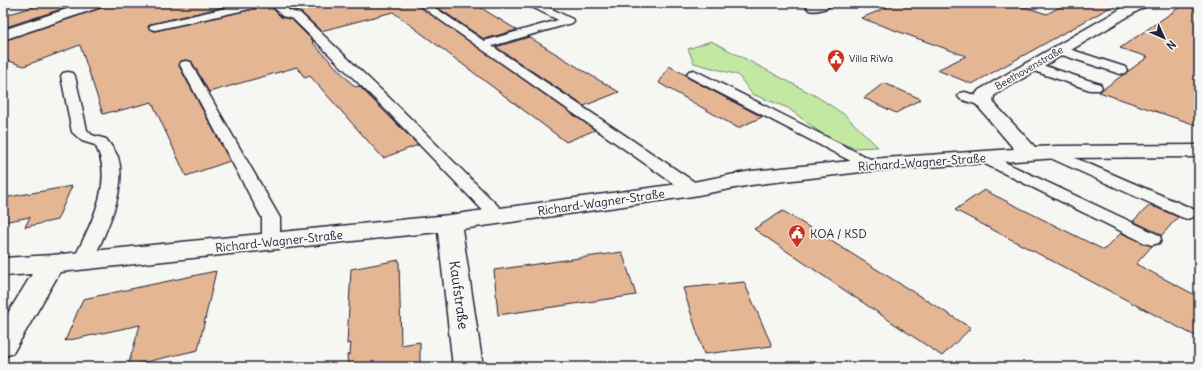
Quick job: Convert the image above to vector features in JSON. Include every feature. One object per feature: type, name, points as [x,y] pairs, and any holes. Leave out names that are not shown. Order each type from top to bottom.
[{"type":"street","points":[[3,35],[99,3]]},
{"type":"street","name":"Beethovenstraße","points":[[984,103],[985,94],[995,86],[1033,66],[1141,3]]},
{"type":"street","points":[[984,103],[1030,154]]},
{"type":"street","name":"Richard-Wagner-Straße","points":[[3,267],[83,261],[449,223],[693,189],[751,178],[870,165],[1052,153],[1199,151]]},
{"type":"street","name":"Kaufstraße","points":[[449,223],[468,367]]},
{"type":"street","points":[[3,346],[52,264]]},
{"type":"lane","points":[[155,28],[263,3]]},
{"type":"lane","points":[[275,3],[286,14],[297,16],[395,110],[498,216]]},
{"type":"lane","points":[[421,3],[693,189]]},
{"type":"lane","points":[[482,45],[568,21],[536,5]]},
{"type":"lane","points":[[1060,50],[1120,70]]},
{"type":"lane","points":[[186,65],[271,218],[270,242]]},
{"type":"lane","points":[[1033,66],[1096,87]]},
{"type":"lane","points":[[694,74],[870,165]]},
{"type":"lane","points":[[68,76],[80,132],[87,138],[101,142],[110,158],[111,180],[102,220],[83,261]]},
{"type":"lane","points":[[965,96],[984,103]]},
{"type":"lane","points":[[1052,153],[1187,212]]},
{"type":"lane","points":[[983,157],[1152,239]]},
{"type":"green space","points":[[711,41],[816,96],[845,115],[878,147],[853,148],[825,136],[788,108],[752,94],[738,75],[694,63],[688,49]]},
{"type":"building","points":[[46,3],[80,3],[3,28],[3,16]]},
{"type":"building","points":[[107,3],[241,3],[151,24],[148,28],[155,31],[267,5],[268,9],[273,9],[281,17],[292,20],[355,87],[359,86],[418,145],[383,158],[310,76],[305,78],[297,67],[209,92],[192,62],[186,60],[181,61],[179,66],[230,161],[186,176],[152,102],[103,114],[80,45],[24,66],[3,59],[3,41],[104,7]]},
{"type":"building","points":[[323,3],[415,3],[595,130],[566,142],[393,12],[321,31],[302,13],[291,10],[288,7]]},
{"type":"building","points":[[431,3],[473,3],[517,30],[484,39]]},
{"type":"building","points":[[887,3],[1011,3],[1047,14],[1067,3],[1118,3],[972,84],[937,70],[966,56],[861,18],[886,8]]},
{"type":"building","points":[[1186,3],[1199,3],[1199,126],[1099,92],[1148,57],[1120,48]]},
{"type":"building","points":[[529,37],[619,92],[584,106],[496,47]]},
{"type":"building","points":[[669,66],[686,75],[688,78],[762,117],[738,128],[659,83]]},
{"type":"building","points":[[884,83],[921,99],[896,113],[864,98]]},
{"type":"building","points":[[72,186],[57,220],[25,227],[30,217],[3,222],[3,198]]},
{"type":"building","points":[[984,190],[1104,250],[1121,233],[1152,246],[1136,264],[1199,297],[1199,338],[955,210]]},
{"type":"building","points":[[1150,205],[1178,217],[1161,236],[1160,234],[1133,221]]},
{"type":"building","points":[[783,211],[971,328],[942,356],[754,229]]},
{"type":"building","points":[[622,252],[636,295],[498,315],[494,270]]},
{"type":"building","points":[[399,260],[401,345],[420,342],[420,367],[348,367],[347,355],[350,354],[351,343],[347,344],[351,269]]},
{"type":"building","points":[[216,271],[198,350],[128,366],[140,325],[65,341],[83,299]]},
{"type":"building","points":[[744,282],[772,346],[704,354],[683,288]]},
{"type":"place","name":"Villa RiWa","points":[[836,73]]},
{"type":"place","name":"KOA / KSD","points":[[797,248]]}]
